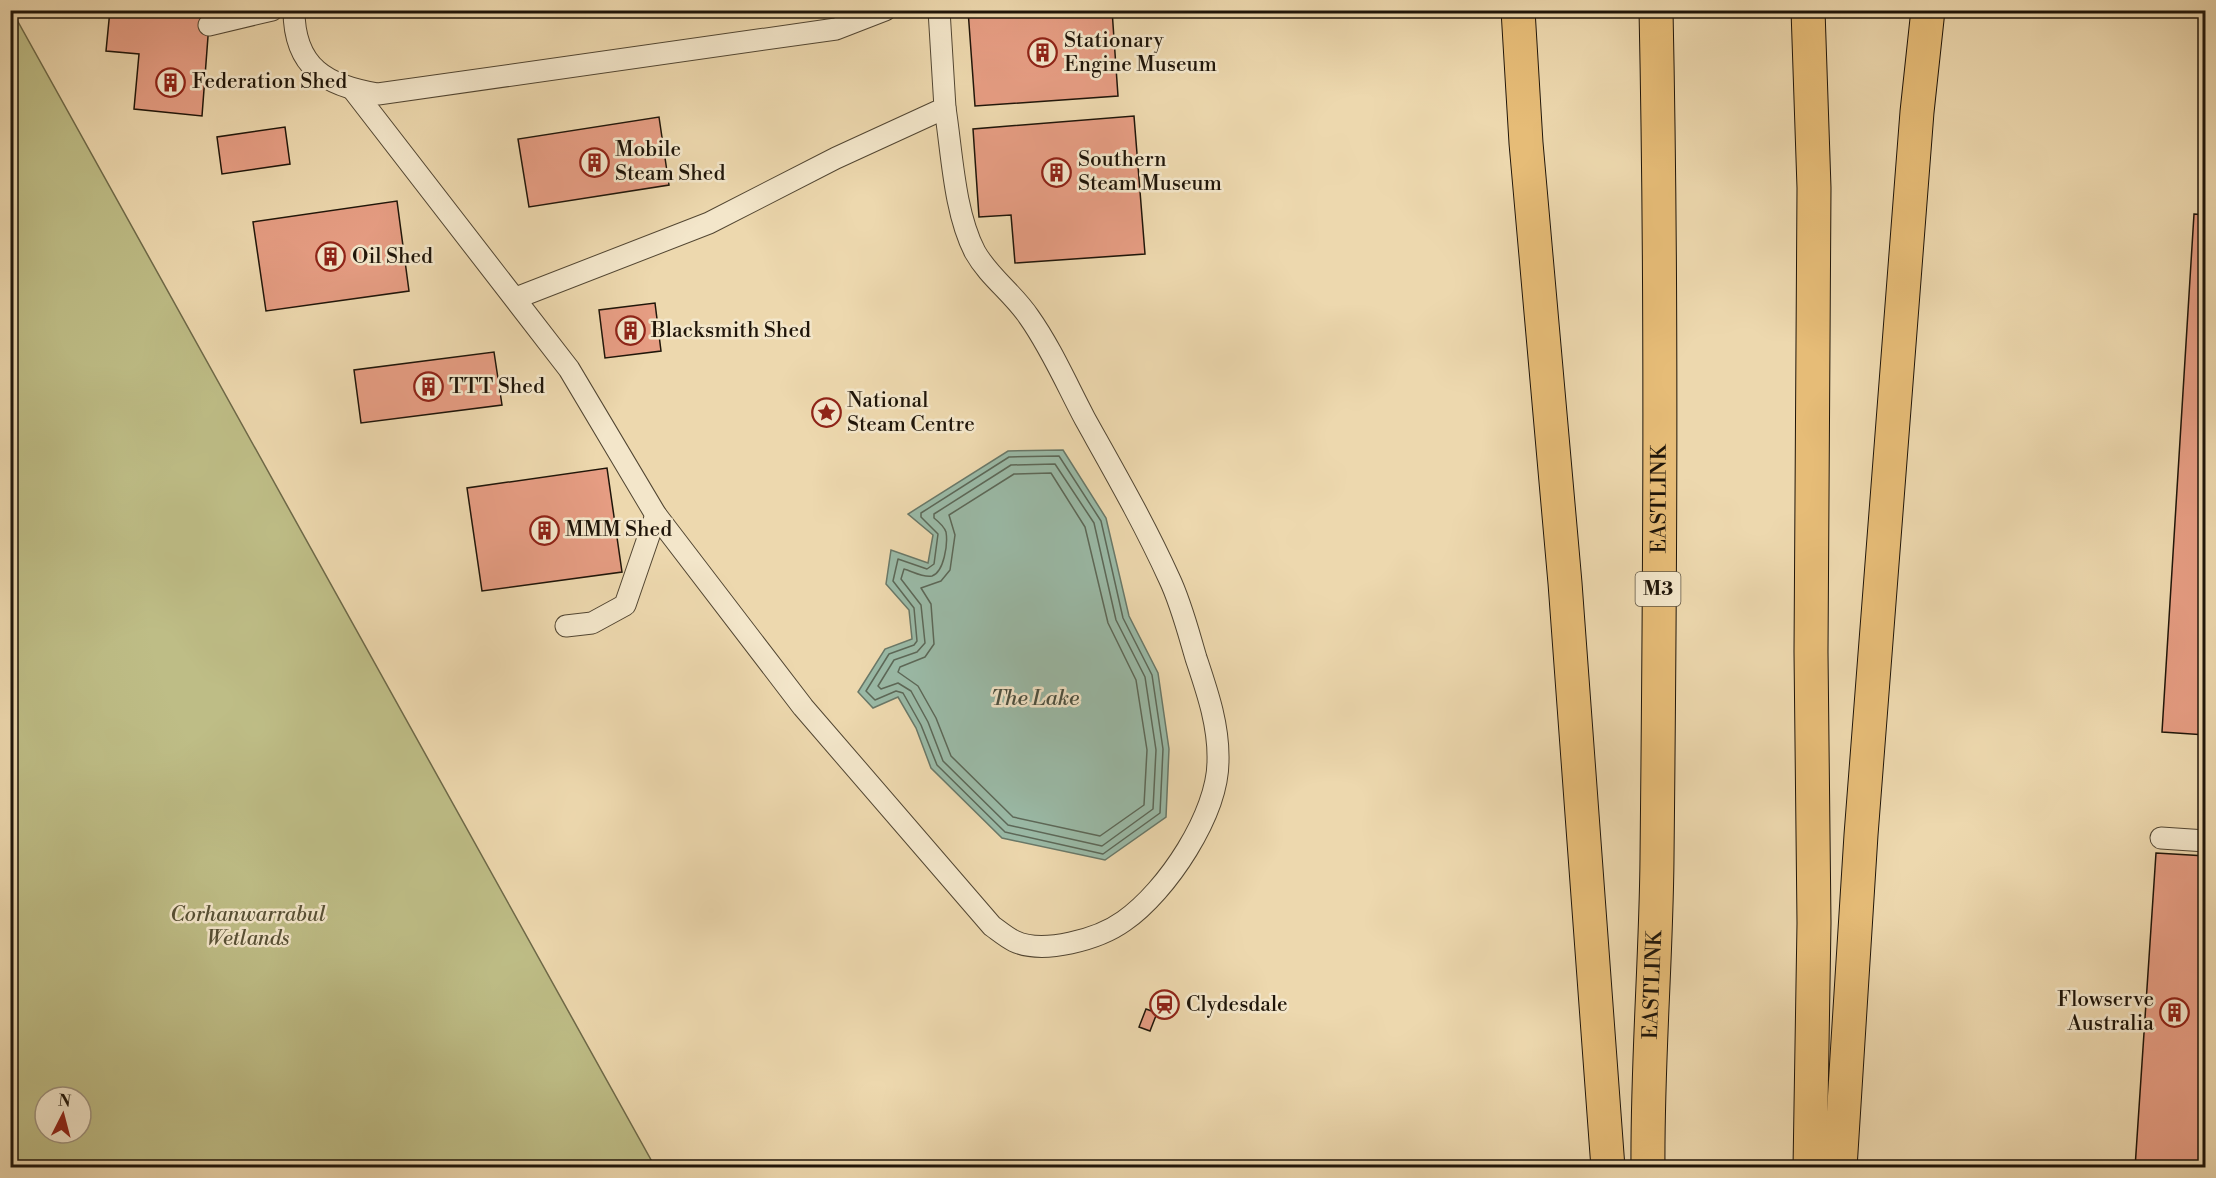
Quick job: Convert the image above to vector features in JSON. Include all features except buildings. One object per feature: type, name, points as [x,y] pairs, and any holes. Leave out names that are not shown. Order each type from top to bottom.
[{"type":"highway","points":[[1518,10],[1526,143],[1565,584],[1608,1167]]},
{"type":"highway","name":"EASTLINK","points":[[1648,1167],[1647,1093],[1657,863],[1661,252],[1656,10]]},
{"type":"highway","points":[[1809,10],[1814,188],[1811,652],[1814,923],[1810,1167]]},
{"type":"highway","points":[[1840,1167],[1861,836],[1917,112],[1928,10]]},
{"type":"lane","points":[[209,25],[272,10]]},
{"type":"lane","points":[[294,10],[296,37],[308,62],[322,76],[354,91],[396,94],[634,56],[836,29],[885,10]]},
{"type":"lane","points":[[354,91],[569,369],[656,515],[803,707],[992,926],[1015,941],[1034,946],[1072,943],[1095,936],[1123,922],[1144,905],[1192,842],[1211,800],[1219,763],[1217,730],[1202,674],[1170,580],[1128,496],[1029,317],[986,269],[974,250],[961,213],[945,108],[939,10]]},
{"type":"lane","points":[[516,298],[709,223],[945,108]]},
{"type":"lane","points":[[566,626],[592,623],[625,604],[656,515]]},
{"type":"lane","points":[[2161,838],[2205,841]]},
{"type":"green space","name":"Corhanwarrabul Wetlands","points":[[10,11],[12,11],[655,1167],[11,1167]]},
{"type":"water","name":"The Lake","points":[[1063,450],[1106,518],[1129,616],[1158,673],[1169,749],[1166,817],[1105,860],[1002,838],[931,768],[916,728],[898,697],[873,708],[858,692],[885,649],[912,639],[909,610],[886,584],[891,550],[928,563],[933,535],[908,514],[1008,451]]},
{"type":"place","name":"Stationary Engine Museum","points":[[1043,53]]},
{"type":"place","name":"Federation Shed","points":[[171,82]]},
{"type":"place","name":"Mobile Steam Shed","points":[[594,162]]},
{"type":"place","name":"Southern Steam Museum","points":[[1057,172]]},
{"type":"place","name":"Oil Shed","points":[[331,257]]},
{"type":"place","name":"Blacksmith Shed","points":[[630,331]]},
{"type":"place","name":"TTT Shed","points":[[428,387]]},
{"type":"place","name":"National Steam Centre","points":[[826,413]]},
{"type":"place","name":"MMM Shed","points":[[544,530]]},
{"type":"place","name":"Clydesdale","points":[[1165,1005]]},
{"type":"place","name":"Flowserve Australia","points":[[2175,1012]]}]
